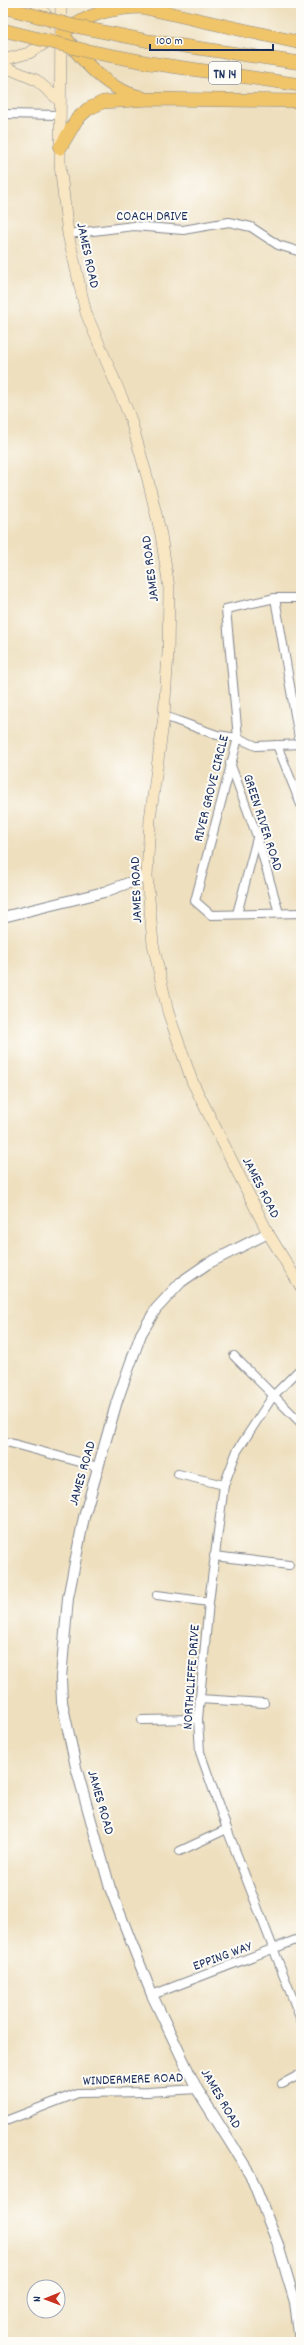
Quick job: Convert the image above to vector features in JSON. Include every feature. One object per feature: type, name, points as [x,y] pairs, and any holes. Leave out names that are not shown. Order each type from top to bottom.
[{"type":"main road","points":[[36,3],[62,33],[78,55],[106,81],[135,96],[151,99]]},
{"type":"main road","name":"JAMES ROAD","points":[[62,3],[60,148],[62,196],[68,234],[86,313],[130,417],[148,480],[161,535],[169,588],[168,653],[164,716],[150,819],[147,876],[153,944],[168,1012],[192,1080],[268,1233]]},
{"type":"main road","points":[[126,3],[301,44]]},
{"type":"main road","name":"TN 14","points":[[3,7],[74,26],[149,41],[301,63]]},
{"type":"main road","points":[[3,60],[28,53],[85,18],[106,10],[144,8]]},
{"type":"main road","name":"TN 14","points":[[3,30],[86,51],[150,63],[301,85]]},
{"type":"main road","points":[[3,66],[36,80],[60,101]]},
{"type":"main road","points":[[60,148],[77,119],[88,109],[103,102],[151,99],[301,101]]},
{"type":"main road","points":[[268,1233],[301,1287]]},
{"type":"street","points":[[3,114],[60,115]]},
{"type":"street","name":"COACH DRIVE","points":[[68,234],[134,226],[183,230],[229,222],[251,227],[278,245],[301,252]]},
{"type":"street","points":[[164,716],[217,735],[238,738],[256,746],[300,744],[275,598],[301,598]]},
{"type":"street","name":"RIVER GROVE CIRCLE","points":[[237,914],[211,915],[195,901],[230,763],[238,738],[226,609],[275,598]]},
{"type":"street","points":[[277,745],[301,805]]},
{"type":"street","name":"GREEN RIVER ROAD","points":[[230,763],[257,836],[279,913]]},
{"type":"street","points":[[257,836],[237,914],[301,912]]},
{"type":"street","points":[[3,917],[104,892],[147,876]]},
{"type":"street","name":"JAMES ROAD","points":[[268,1233],[207,1264],[181,1282],[156,1309],[141,1334],[129,1365],[84,1517],[68,1598],[61,1657],[62,1702],[76,1767],[110,1888],[152,1995],[197,2089],[250,2174],[277,2242],[295,2302],[300,2342]]},
{"type":"street","points":[[234,1356],[301,1423]]},
{"type":"street","name":"NORTHCLIFFE DRIVE","points":[[301,1368],[274,1396],[237,1451],[224,1485],[214,1556],[198,1719],[200,1752],[272,1950],[301,2020]]},
{"type":"street","points":[[3,1441],[98,1467]]},
{"type":"street","points":[[178,1474],[224,1485]]},
{"type":"street","points":[[214,1556],[289,1565]]},
{"type":"street","points":[[157,1596],[209,1602]]},
{"type":"street","points":[[199,1699],[264,1703]]},
{"type":"street","points":[[142,1720],[198,1719]]},
{"type":"street","points":[[180,1851],[227,1829]]},
{"type":"street","name":"EPPING WAY","points":[[152,1995],[301,1938]]},
{"type":"street","points":[[282,2084],[301,2074]]},
{"type":"street","name":"WINDERMERE ROAD","points":[[3,2122],[78,2093],[148,2092],[197,2089]]}]
